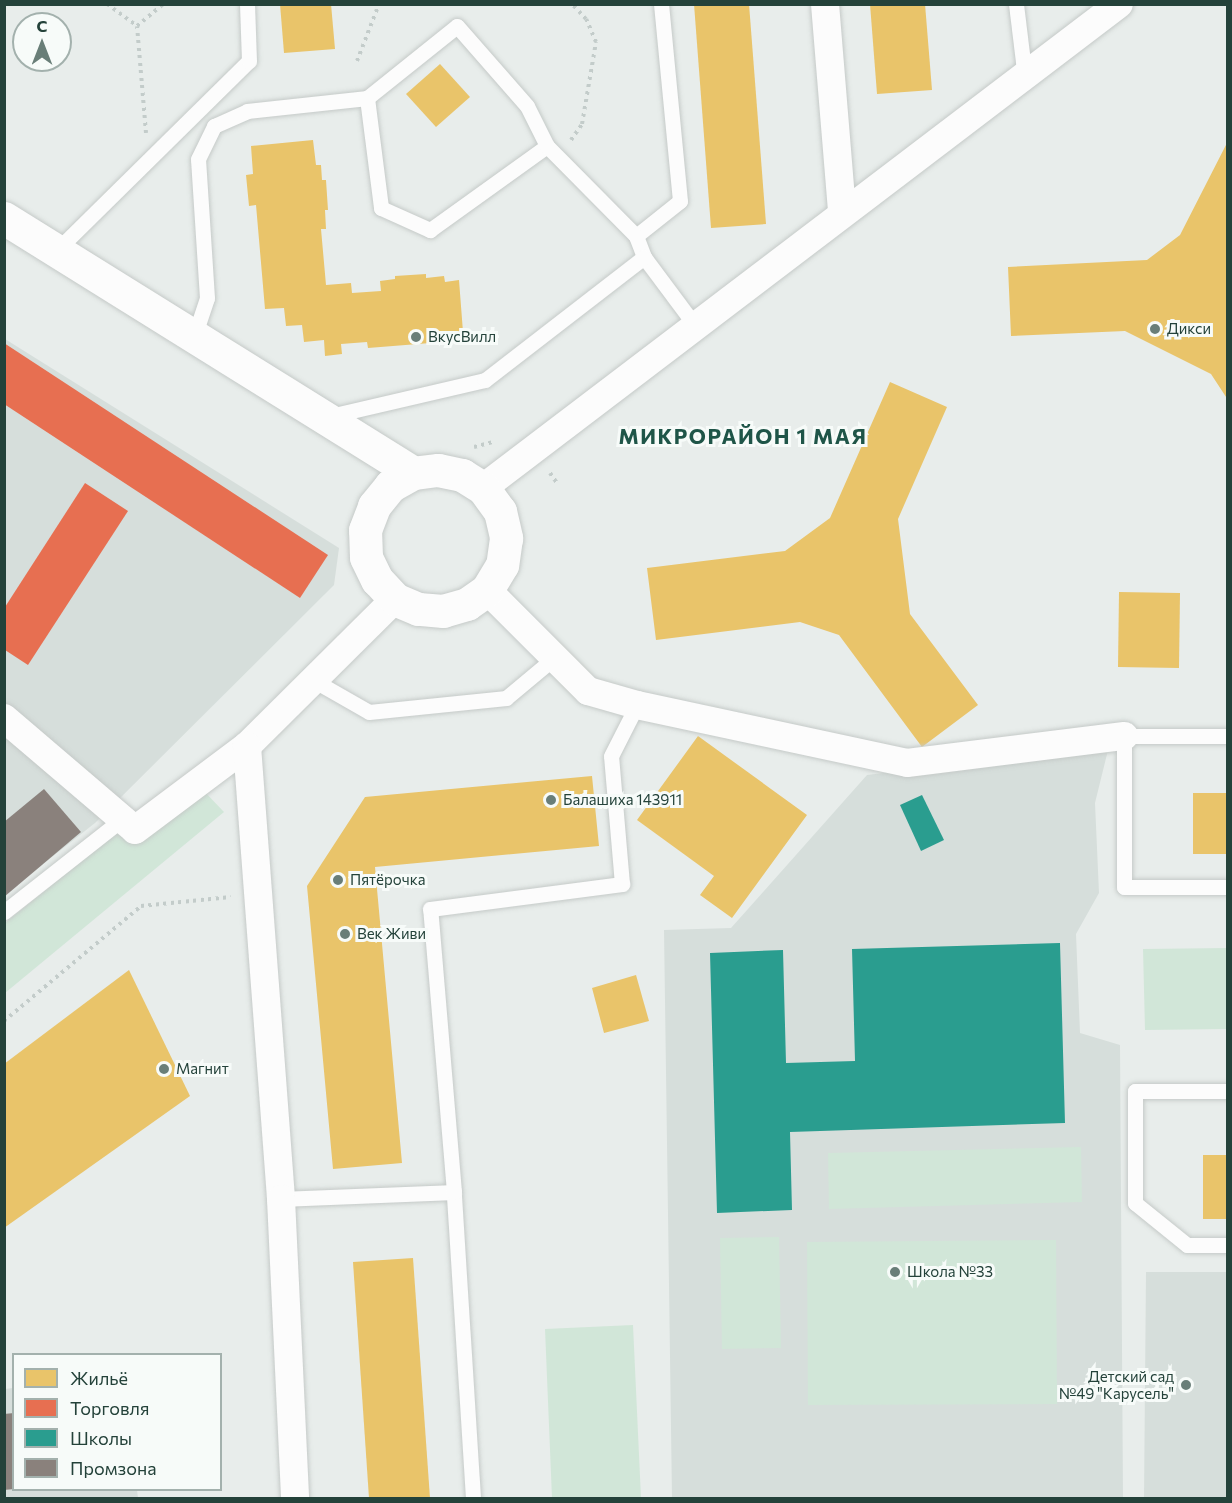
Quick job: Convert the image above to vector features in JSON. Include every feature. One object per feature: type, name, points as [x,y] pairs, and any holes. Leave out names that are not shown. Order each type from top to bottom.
[{"type":"street","points":[[825,4],[842,212]]},
{"type":"street","points":[[483,488],[697,328],[842,212],[1025,78],[1119,4]]},
{"type":"street","points":[[4,218],[55,252],[413,473]]},
{"type":"street","points":[[438,470],[462,475],[483,488],[500,511],[506,538],[502,566],[487,590],[467,604],[443,611],[418,609],[395,599],[377,580],[366,556],[365,531],[374,506],[390,486],[413,473],[438,470]]},
{"type":"street","points":[[487,590],[588,691],[637,705],[907,763],[1124,736]]},
{"type":"street","points":[[4,718],[135,830],[247,746],[395,599]]},
{"type":"street","points":[[247,746],[281,1199],[295,1498]]},
{"type":"lane","points":[[55,252],[249,61],[247,4]]},
{"type":"lane","points":[[636,236],[680,201],[661,4]]},
{"type":"lane","points":[[1016,4],[1025,78]]},
{"type":"lane","points":[[194,337],[207,298],[198,159],[214,126],[247,111],[367,98],[457,26],[527,106],[547,146],[636,236],[644,257],[697,328]]},
{"type":"lane","points":[[367,98],[381,208],[430,230],[547,146]]},
{"type":"lane","points":[[325,417],[485,380],[644,257]]},
{"type":"lane","points":[[313,680],[369,712],[506,698],[554,658]]},
{"type":"lane","points":[[473,1498],[454,1192],[430,909],[622,884],[611,756],[637,705]]},
{"type":"lane","points":[[1227,736],[1124,736],[1124,887],[1227,887]]},
{"type":"lane","points":[[4,912],[122,819]]},
{"type":"lane","points":[[1227,1091],[1135,1091],[1135,1203],[1187,1245],[1227,1245]]},
{"type":"lane","points":[[281,1199],[454,1192]]},
{"type":"path","points":[[107,4],[137,26],[148,161]]},
{"type":"path","points":[[137,26],[163,4]]},
{"type":"path","points":[[357,61],[379,4]]},
{"type":"path","points":[[559,158],[582,124],[594,69],[597,42],[586,19],[572,4]]},
{"type":"path","points":[[4,1021],[141,906],[258,894]]},
{"type":"shaded area","points":[[5,339],[339,548],[334,585],[95,823],[5,894]]},
{"type":"shaded area","name":"Школа №33","points":[[1109,746],[1095,803],[1099,893],[1076,934],[1080,1033],[1120,1045],[1123,1498],[672,1498],[664,930],[731,928],[867,775]]},
{"type":"shaded area","name":"Детский сад №49 \"Карусель\"","points":[[1146,1272],[1227,1272],[1227,1498],[1144,1498]]},
{"type":"shaded area","points":[[12,1388],[12,1491],[137,1491],[138,1498],[5,1498],[5,1389]]},
{"type":"green space","points":[[202,789],[224,812],[5,993],[5,923],[120,830]]},
{"type":"green space","points":[[1227,948],[1227,1029],[1145,1030],[1143,949]]},
{"type":"green space","points":[[1081,1147],[1082,1202],[829,1209],[828,1153]]},
{"type":"green space","points":[[779,1237],[781,1348],[722,1349],[720,1238]]},
{"type":"green space","points":[[1056,1240],[1057,1404],[808,1405],[807,1242]]},
{"type":"green space","points":[[633,1325],[641,1498],[552,1498],[545,1329]]},
{"type":"building: Жильё","points":[[280,4],[331,4],[335,49],[284,53]]},
{"type":"building: Жильё","points":[[694,4],[749,4],[766,224],[711,228]]},
{"type":"building: Жильё","points":[[870,4],[925,4],[932,90],[877,94]]},
{"type":"building: Жильё","points":[[440,64],[470,97],[436,127],[406,94]]},
{"type":"building: Жильё","points":[[313,140],[316,165],[321,165],[322,180],[326,180],[328,210],[325,210],[326,229],[321,229],[326,285],[351,283],[352,293],[381,291],[380,281],[395,279],[395,276],[426,274],[426,278],[444,276],[445,282],[459,280],[463,332],[442,333],[443,342],[368,348],[367,342],[341,344],[342,354],[325,356],[324,340],[304,342],[302,325],[286,326],[284,308],[265,309],[256,205],[249,206],[246,175],[253,174],[251,146]]},
{"type":"building: Жильё","points":[[1228,141],[1228,400],[1211,374],[1125,331],[1011,336],[1008,267],[1147,260],[1180,235]]},
{"type":"building: Жильё","points":[[890,382],[947,407],[898,519],[910,614],[978,705],[922,747],[839,635],[800,622],[656,640],[647,568],[785,551],[830,518]]},
{"type":"building: Жильё","points":[[1119,592],[1180,593],[1179,668],[1118,667]]},
{"type":"building: Жильё","points":[[698,736],[807,815],[732,918],[700,895],[714,876],[637,820]]},
{"type":"building: Жильё","points":[[592,776],[599,846],[375,867],[402,1163],[333,1169],[307,886],[365,797]]},
{"type":"building: Жильё","points":[[1193,793],[1228,793],[1228,854],[1193,854]]},
{"type":"building: Жильё","points":[[129,970],[190,1096],[4,1228],[4,1064]]},
{"type":"building: Жильё","points":[[636,975],[649,1021],[604,1033],[592,988]]},
{"type":"building: Жильё","points":[[1203,1155],[1228,1155],[1228,1219],[1203,1219]]},
{"type":"building: Жильё","points":[[413,1258],[430,1498],[369,1498],[353,1262]]},
{"type":"building: Торговля","points":[[4,343],[328,555],[300,598],[4,404]]},
{"type":"building: Торговля","points":[[85,483],[128,511],[28,665],[5,650],[5,607]]},
{"type":"building: Школы","points":[[922,795],[944,840],[921,851],[900,805]]},
{"type":"building: Школы","points":[[1060,943],[1065,1123],[790,1132],[792,1210],[717,1213],[710,953],[783,950],[786,1063],[855,1061],[852,949]]},
{"type":"building: Промзона","points":[[44,789],[81,832],[4,897],[4,822]]},
{"type":"building: Промзона","points":[[12,1413],[12,1489],[4,1490],[4,1414]]},
{"type":"place","name":"Дикси","points":[[1155,329]]},
{"type":"place","name":"ВкусВилл","points":[[416,337]]},
{"type":"place","name":"Балашиха 143911","points":[[551,800]]},
{"type":"place","name":"Пятёрочка","points":[[338,880]]},
{"type":"place","name":"Век Живи","points":[[345,934]]},
{"type":"place","name":"Магнит","points":[[164,1069]]},
{"type":"place","name":"Школа №33","points":[[895,1272]]},
{"type":"place","name":"Детский сад №49 \"Карусель\"","points":[[1186,1385]]},
{"type":"district","name":"МИКРОРАЙОН 1 МАЯ","points":[[743,436]]}]
